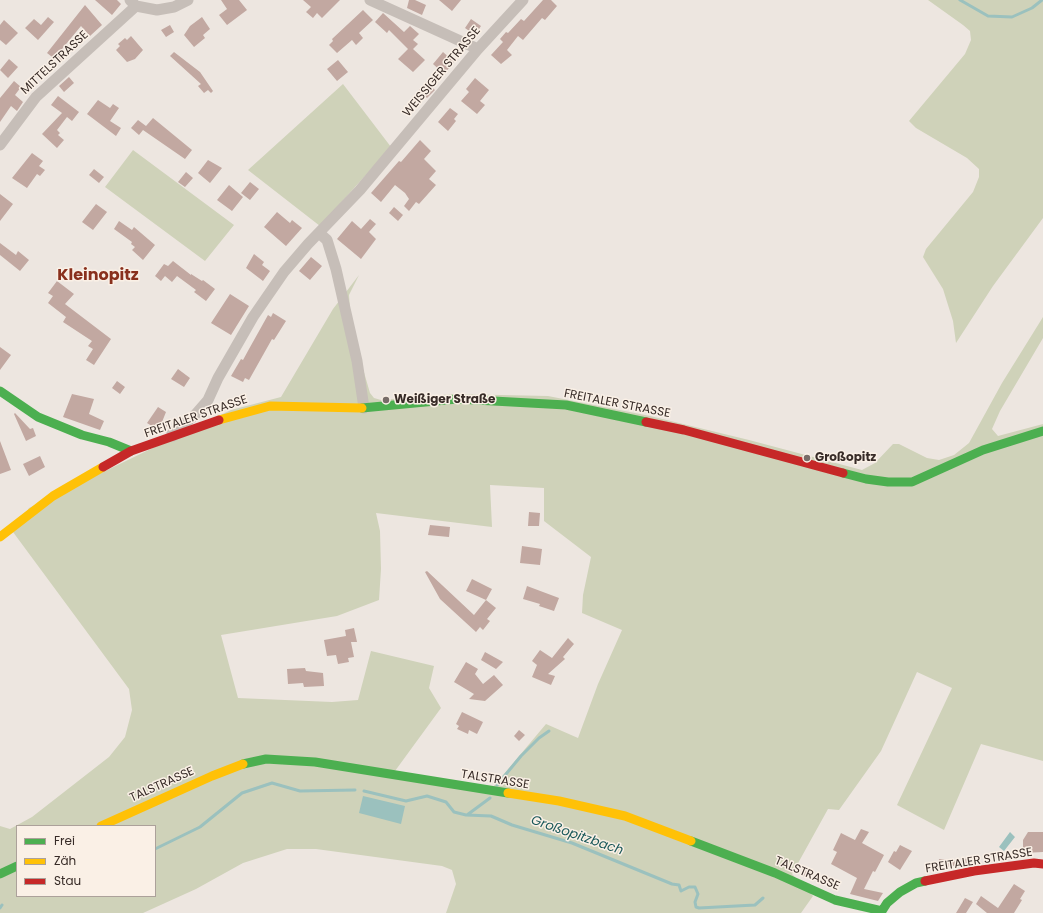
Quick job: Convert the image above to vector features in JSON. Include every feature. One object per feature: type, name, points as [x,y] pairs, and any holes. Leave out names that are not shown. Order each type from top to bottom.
[{"type":"street","points":[[133,3],[147,9],[167,9],[188,0]]},
{"type":"street","points":[[370,0],[478,49]]},
{"type":"street","name":"WEISSIGER STRASSE","points":[[174,436],[172,433],[194,416],[208,400],[218,378],[264,300],[284,272],[379,168],[478,49],[523,0]]},
{"type":"street","name":"MITTELSTRASSE","points":[[0,145],[39,94],[133,3]]},
{"type":"street","points":[[319,233],[327,240],[336,269],[357,361],[364,408]]},
{"type":"street","points":[[0,391],[38,417],[82,435],[110,442],[131,451]]},
{"type":"street","name":"FREITALER STRASSE","points":[[0,537],[53,496],[131,451],[228,417],[270,406],[364,408],[457,399],[566,405],[684,430],[866,479],[888,482],[912,482],[924,478],[984,450],[1043,431]]},
{"type":"street","name":"TALSTRASSE","points":[[103,825],[240,765],[266,759],[315,762],[438,783],[559,801],[625,816],[775,873],[836,900],[882,912]]},
{"type":"street","name":"FREITALER STRASSE","points":[[882,912],[887,903],[900,892],[916,883],[974,871],[1034,863],[1043,864]]},
{"type":"street","points":[[0,874],[16,866]]},
{"type":"green space","points":[[928,0],[1043,0],[1043,218],[993,286],[956,343],[953,321],[943,289],[923,257],[926,249],[973,192],[979,177],[979,169],[967,158],[916,128],[909,121],[965,54],[971,40],[970,31]]},
{"type":"green space","points":[[343,84],[391,147],[320,226],[248,170]]},
{"type":"green space","points":[[133,150],[234,225],[205,261],[105,187]]},
{"type":"green space","points":[[359,275],[349,295],[350,310],[363,369],[370,393],[374,398],[381,400],[454,394],[548,396],[650,416],[862,470],[875,463],[893,444],[899,444],[927,458],[939,460],[954,455],[969,443],[1002,383],[1043,317],[1043,338],[1000,411],[992,429],[998,436],[1043,424],[1043,761],[981,744],[944,830],[897,805],[952,688],[917,672],[881,751],[839,810],[828,809],[792,874],[813,896],[801,913],[446,913],[456,884],[452,870],[442,866],[316,849],[287,849],[243,863],[196,889],[143,913],[0,913],[0,826],[10,829],[16,826],[16,897],[156,897],[156,825],[17,825],[32,817],[109,757],[125,737],[132,710],[129,689],[13,532],[29,508],[231,410],[281,397],[333,309]],"holes":[[[490,485],[544,488],[544,521],[591,557],[583,595],[582,613],[622,630],[598,684],[578,738],[546,724],[493,787],[395,771],[441,708],[429,688],[434,666],[371,651],[358,700],[332,702],[238,698],[221,635],[337,616],[379,600],[381,569],[380,531],[376,513],[492,527]]]},
{"type":"water","points":[[363,796],[405,806],[401,824],[359,813]]},
{"type":"water","points":[[1010,832],[1015,837],[1004,851],[999,847]]},
{"type":"building","points":[[95,0],[117,0],[121,4],[112,15]]},
{"type":"building","points":[[221,0],[239,0],[247,10],[227,25],[219,15],[227,9]]},
{"type":"building","points":[[303,0],[340,0],[322,18],[317,13],[313,18],[306,12],[311,7]]},
{"type":"building","points":[[409,0],[415,0],[426,5],[422,15],[407,8]]},
{"type":"building","points":[[439,0],[461,0],[452,11]]},
{"type":"building","points":[[543,0],[551,0],[557,6],[545,20],[542,18],[523,40],[518,36],[507,50],[512,55],[501,64],[491,55],[503,42],[500,39],[521,19],[524,21]]},
{"type":"building","points":[[85,5],[102,25],[90,36],[81,26],[62,49],[61,51],[66,55],[60,63],[47,53]]},
{"type":"building","points":[[363,10],[373,20],[359,33],[363,38],[356,45],[352,40],[337,53],[329,45],[333,41],[332,39]]},
{"type":"building","points":[[383,13],[404,32],[410,26],[419,34],[413,40],[418,44],[413,49],[425,60],[413,72],[398,59],[408,49],[389,30],[387,33],[375,22]]},
{"type":"building","points":[[48,17],[54,22],[38,40],[25,28],[34,19],[41,25]]},
{"type":"building","points":[[202,17],[210,29],[203,35],[205,38],[194,47],[184,35],[190,26]]},
{"type":"building","points":[[471,19],[481,26],[475,35],[465,28]]},
{"type":"building","points":[[4,20],[18,33],[6,45],[0,40],[0,25]]},
{"type":"building","points":[[170,25],[174,32],[166,37],[161,30]]},
{"type":"building","points":[[131,36],[143,50],[135,59],[127,62],[116,50],[120,46],[118,44],[125,38],[127,40]]},
{"type":"building","points":[[174,52],[200,72],[213,91],[211,93],[208,90],[204,93],[198,86],[201,84],[170,56]]},
{"type":"building","points":[[443,52],[454,62],[444,74],[433,64]]},
{"type":"building","points":[[9,59],[18,67],[8,78],[0,70]]},
{"type":"building","points":[[338,60],[348,72],[337,81],[327,69]]},
{"type":"building","points":[[69,77],[74,83],[64,92],[59,86]]},
{"type":"building","points":[[475,78],[489,90],[480,101],[485,105],[477,114],[461,101],[469,92],[466,89]]},
{"type":"building","points":[[14,81],[21,87],[15,95],[23,102],[17,111],[11,106],[0,122],[0,98]]},
{"type":"building","points":[[426,82],[435,90],[427,98],[419,90]]},
{"type":"building","points":[[58,96],[79,112],[72,121],[67,117],[57,130],[60,133],[58,135],[64,140],[57,148],[42,134],[62,113],[51,105]]},
{"type":"building","points":[[98,100],[110,108],[113,104],[119,108],[110,121],[121,128],[116,136],[87,114]]},
{"type":"building","points":[[450,108],[458,114],[454,119],[456,121],[448,131],[438,122]]},
{"type":"building","points":[[153,118],[192,150],[185,159],[143,130],[139,135],[131,128],[138,120],[146,126]]},
{"type":"building","points":[[420,140],[431,151],[424,159],[436,171],[429,179],[436,185],[419,204],[416,202],[409,211],[404,206],[409,199],[405,193],[395,185],[381,202],[371,193]]},
{"type":"building","points":[[32,153],[43,161],[39,166],[45,170],[40,176],[37,174],[27,188],[12,178]]},
{"type":"building","points":[[208,160],[222,168],[210,183],[198,173]]},
{"type":"building","points":[[94,169],[104,177],[99,183],[89,175]]},
{"type":"building","points":[[186,172],[193,178],[185,187],[178,182]]},
{"type":"building","points":[[250,182],[259,189],[250,200],[241,193]]},
{"type":"building","points":[[229,185],[243,197],[232,211],[217,200]]},
{"type":"building","points":[[0,194],[13,204],[0,221]]},
{"type":"building","points":[[96,204],[107,212],[93,230],[82,222]]},
{"type":"building","points":[[394,207],[403,215],[398,221],[389,213]]},
{"type":"building","points":[[277,212],[290,223],[292,220],[302,228],[286,246],[264,227]]},
{"type":"building","points":[[370,219],[376,224],[369,232],[376,239],[361,259],[337,239],[352,221],[361,229]]},
{"type":"building","points":[[119,221],[132,230],[134,227],[155,245],[143,260],[132,250],[135,247],[131,244],[132,242],[114,229]]},
{"type":"building","points":[[0,243],[16,255],[18,251],[29,260],[20,271],[0,255]]},
{"type":"building","points":[[254,254],[264,262],[262,265],[270,271],[263,281],[246,268]]},
{"type":"building","points":[[311,257],[322,266],[310,280],[299,271]]},
{"type":"building","points":[[173,261],[191,275],[202,281],[203,280],[215,289],[206,301],[194,292],[196,290],[177,276],[172,282],[165,276],[161,281],[155,276],[164,264],[168,266]]},
{"type":"building","points":[[57,281],[74,294],[65,304],[111,339],[94,365],[86,360],[93,349],[88,346],[92,341],[63,322],[66,317],[48,303],[53,296],[48,293]]},
{"type":"building","points":[[230,294],[249,306],[231,335],[211,323]]},
{"type":"building","points":[[273,313],[286,321],[274,340],[272,339],[249,380],[245,378],[243,382],[231,376],[241,359],[243,360],[268,315],[271,317]]},
{"type":"building","points":[[0,347],[11,355],[0,370]]},
{"type":"building","points":[[178,369],[190,378],[184,387],[171,379]]},
{"type":"building","points":[[117,381],[125,387],[120,394],[112,388]]},
{"type":"building","points":[[72,394],[94,399],[89,414],[104,421],[100,430],[63,417]]},
{"type":"building","points":[[158,407],[166,412],[162,422],[168,426],[160,431],[147,423]]},
{"type":"building","points":[[15,413],[30,429],[33,428],[36,436],[26,441],[14,414]]},
{"type":"building","points":[[0,441],[11,470],[0,474]]},
{"type":"building","points":[[40,456],[45,467],[29,476],[23,464]]},
{"type":"building","points":[[529,512],[540,513],[539,526],[528,526]]},
{"type":"building","points":[[430,525],[450,527],[449,537],[428,535]]},
{"type":"building","points":[[522,546],[542,549],[540,565],[520,563]]},
{"type":"building","points":[[427,571],[474,615],[486,600],[496,608],[487,619],[490,621],[483,630],[480,627],[476,632],[440,599],[425,572]]},
{"type":"building","points":[[472,579],[492,589],[486,600],[466,591]]},
{"type":"building","points":[[527,586],[559,598],[554,611],[539,606],[540,604],[523,599]]},
{"type":"building","points":[[354,628],[357,642],[351,642],[354,657],[348,658],[349,662],[338,664],[336,655],[327,656],[324,640],[346,636],[345,630]]},
{"type":"building","points":[[568,638],[574,644],[563,657],[565,659],[548,674],[555,676],[551,685],[532,677],[537,665],[532,661],[540,650],[552,658]]},
{"type":"building","points":[[485,652],[503,662],[496,669],[481,660]]},
{"type":"building","points":[[466,662],[478,669],[475,674],[483,684],[494,675],[503,685],[485,701],[469,699],[474,694],[454,682]]},
{"type":"building","points":[[305,668],[306,671],[323,673],[324,686],[304,687],[303,683],[288,684],[287,669]]},
{"type":"building","points":[[462,712],[483,722],[477,734],[469,730],[468,734],[457,729],[459,726],[456,724]]},
{"type":"building","points":[[519,730],[525,735],[519,741],[514,736]]},
{"type":"building","points":[[861,829],[869,832],[862,843],[884,855],[875,872],[873,871],[864,889],[883,893],[878,901],[850,894],[857,878],[831,864],[837,852],[833,850],[841,833],[855,840]]},
{"type":"building","points":[[1028,832],[1043,832],[1043,852],[1023,853],[1023,840]]},
{"type":"building","points":[[900,845],[912,851],[900,870],[888,862],[894,851],[896,852]]},
{"type":"building","points":[[971,858],[972,862],[938,869],[939,859],[964,862],[964,859]]},
{"type":"building","points":[[806,868],[814,870],[811,878],[803,876]]},
{"type":"building","points":[[1014,884],[1025,891],[1020,899],[1022,900],[1014,913],[987,913],[976,904],[981,896],[998,908]]},
{"type":"building","points":[[965,898],[973,902],[966,913],[956,913]]},
{"type":"waterway","points":[[960,0],[988,16],[1012,17],[1032,8],[1042,0]]},
{"type":"waterway","points":[[497,785],[521,756],[539,738],[549,731]]},
{"type":"waterway","name":"Großopitzbach","points":[[156,849],[200,827],[242,793],[272,783],[300,791],[355,790]]},
{"type":"waterway","name":"Großopitzbach","points":[[364,791],[406,801],[427,796],[446,802],[454,812],[466,815],[491,816],[512,825],[572,843],[672,884],[679,885],[681,891],[689,887],[695,887],[698,894],[695,902],[696,907],[699,908],[755,905],[763,898]]},
{"type":"waterway","points":[[467,815],[490,798]]},
{"type":"traffic: fast","points":[[0,391],[38,417],[82,435],[109,442],[131,451]]},
{"type":"traffic: fast","points":[[362,408],[457,399],[566,405],[646,422]]},
{"type":"traffic: fast","points":[[843,473],[866,479],[888,482],[912,482],[983,450],[1043,431]]},
{"type":"traffic: fast","points":[[243,764],[266,759],[315,762],[508,793]]},
{"type":"traffic: fast","points":[[691,841],[775,873],[835,900],[882,911],[887,903],[900,892],[916,883],[925,881]]},
{"type":"traffic: fast","points":[[0,874],[16,866]]},
{"type":"traffic: slow","points":[[219,420],[270,406],[362,408]]},
{"type":"traffic: slow","points":[[0,537],[53,496],[103,467]]},
{"type":"traffic: slow","points":[[103,825],[212,776],[243,764]]},
{"type":"traffic: slow","points":[[508,793],[559,801],[625,816],[691,841]]},
{"type":"traffic: jam","points":[[103,467],[131,451],[219,420]]},
{"type":"traffic: jam","points":[[646,422],[684,430],[843,473]]},
{"type":"traffic: jam","points":[[925,881],[974,871],[1034,863],[1043,864]]},
{"type":"place","name":"Weißiger Straße","points":[[386,400]]},
{"type":"place","name":"Großopitz","points":[[807,458]]},
{"type":"district","name":"Kleinopitz","points":[[98,276]]}]
